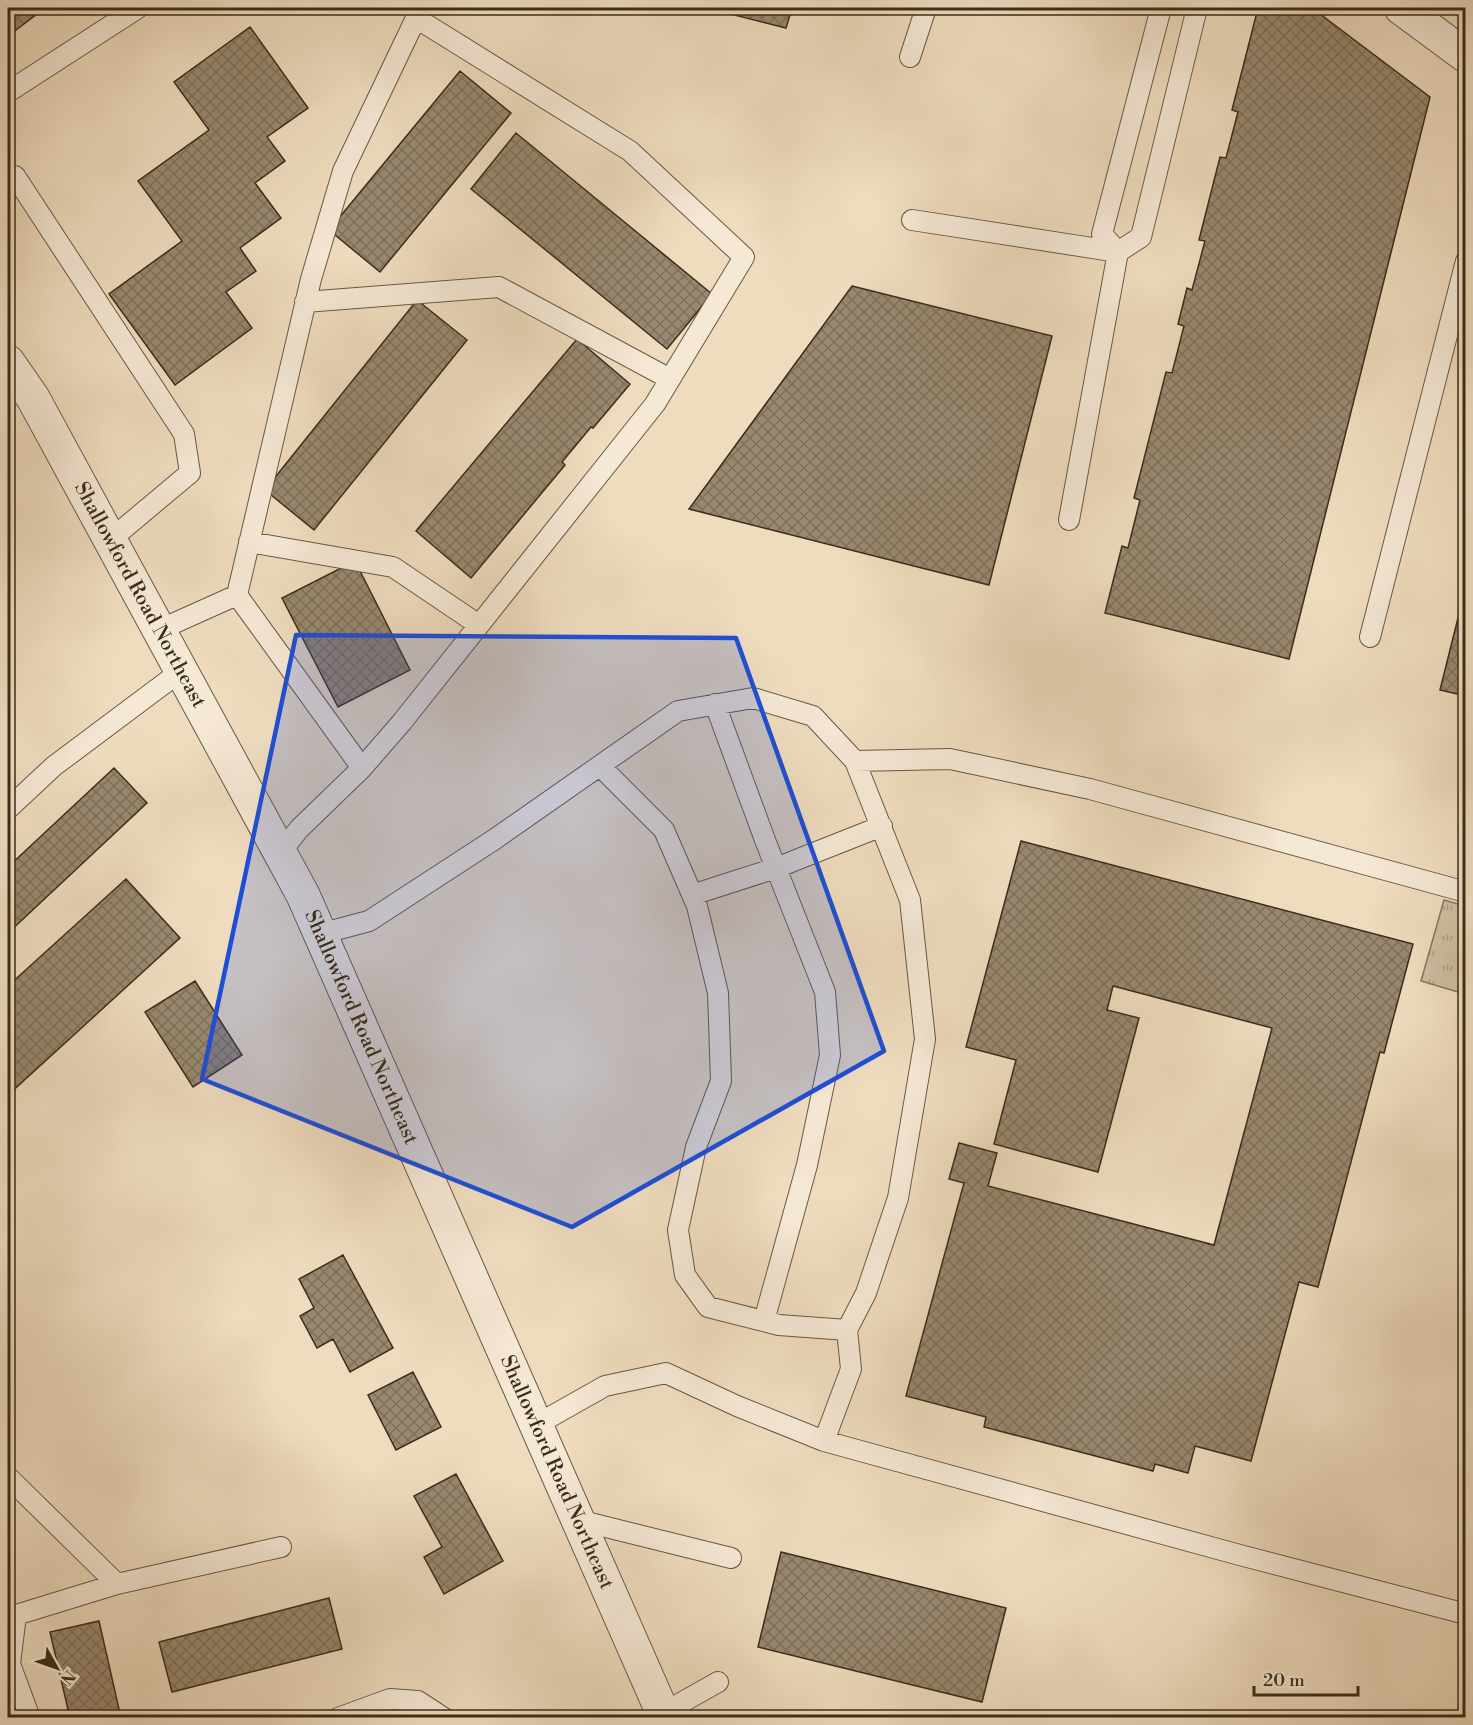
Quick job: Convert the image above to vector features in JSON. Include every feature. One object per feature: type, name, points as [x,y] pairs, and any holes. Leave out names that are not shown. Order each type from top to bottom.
[{"type":"street","points":[[1401,8],[1466,56]]},
{"type":"street","name":"Shallowford Road Northeast","points":[[8,362],[33,398],[303,895],[664,1715]]},
{"type":"lane","points":[[8,92],[138,8]]},
{"type":"lane","points":[[910,57],[926,8]]},
{"type":"lane","points":[[1118,252],[1102,234],[1161,8]]},
{"type":"lane","points":[[912,220],[1118,252],[1141,237],[1197,8]]},
{"type":"lane","points":[[280,853],[299,829],[362,768],[402,722],[655,404],[744,257],[630,151],[416,18],[343,171],[311,279],[237,595],[362,768]]},
{"type":"lane","points":[[8,181],[15,176],[184,434],[190,473],[110,540]]},
{"type":"lane","points":[[1069,519],[1118,252]]},
{"type":"lane","points":[[1370,637],[1466,261]]},
{"type":"lane","points":[[306,302],[499,287],[670,379]]},
{"type":"lane","points":[[249,542],[393,567],[478,624]]},
{"type":"lane","points":[[159,630],[237,595]]},
{"type":"lane","points":[[8,809],[54,766],[182,671]]},
{"type":"lane","points":[[320,934],[369,921],[495,839],[678,711],[753,698],[813,716],[855,761],[910,900],[925,1039],[898,1198],[866,1293],[847,1330],[851,1370],[824,1441]]},
{"type":"lane","points":[[715,704],[825,992],[830,1054],[807,1165],[764,1321]]},
{"type":"lane","points":[[855,761],[950,759],[1090,789],[1466,892]]},
{"type":"lane","points":[[600,766],[664,830],[697,906],[718,993],[721,1081],[696,1147],[678,1230],[685,1275],[708,1307],[778,1325],[847,1330]]},
{"type":"lane","points":[[692,895],[776,867],[882,826]]},
{"type":"lane","points":[[536,1425],[605,1386],[666,1373],[737,1406],[824,1441],[1236,1554],[1466,1614]]},
{"type":"lane","points":[[8,1477],[117,1584]]},
{"type":"lane","points":[[578,1520],[732,1558]]},
{"type":"lane","points":[[30,1718],[10,1664],[16,1615],[117,1584],[281,1547]]},
{"type":"lane","points":[[664,1715],[718,1682]]},
{"type":"lane","points":[[338,1718],[390,1699],[418,1701],[444,1718]]},
{"type":"highlighted area","points":[[296,635],[736,638],[884,1051],[572,1227],[202,1079]]},
{"type":"green space","points":[[1444,900],[1465,906],[1465,994],[1421,981]]},
{"type":"building","points":[[8,8],[45,8],[8,36]]},
{"type":"building","points":[[707,8],[792,8],[786,28]]},
{"type":"building","points":[[1258,8],[1312,8],[1430,97],[1289,659],[1105,613],[1122,546],[1128,548],[1140,500],[1134,498],[1166,372],[1172,373],[1184,326],[1178,324],[1187,288],[1192,290],[1205,241],[1199,240],[1220,157],[1226,158],[1238,112],[1232,110]]},
{"type":"building","points":[[250,27],[308,108],[267,137],[285,161],[255,183],[281,218],[240,248],[256,271],[226,292],[252,328],[175,385],[109,294],[182,241],[138,181],[209,130],[174,82]]},
{"type":"building","points":[[460,71],[511,113],[380,272],[329,230]]},
{"type":"building","points":[[516,133],[712,294],[667,349],[471,189]]},
{"type":"building","points":[[852,286],[1052,336],[989,585],[689,509]]},
{"type":"building","points":[[417,300],[467,340],[314,530],[265,490]]},
{"type":"building","points":[[577,339],[630,384],[562,462],[565,465],[471,578],[416,531]]},
{"type":"building","points":[[355,561],[410,670],[338,707],[282,598]]},
{"type":"building","points":[[1466,586],[1466,696],[1440,690]]},
{"type":"building","points":[[114,768],[147,803],[8,933],[8,867]]},
{"type":"building","points":[[1021,841],[1413,944],[1384,1053],[1380,1052],[1318,1287],[1299,1282],[1251,1461],[1195,1446],[1188,1473],[1155,1464],[1153,1471],[984,1427],[986,1417],[906,1396],[964,1183],[949,1179],[959,1143],[997,1153],[988,1186],[1214,1245],[1272,1028],[1113,986],[1107,1010],[1139,1018],[1098,1172],[994,1144],[1016,1060],[966,1047]]},
{"type":"building","points":[[126,879],[180,938],[8,1095],[8,986]]},
{"type":"building","points":[[195,981],[242,1055],[193,1087],[145,1012]]},
{"type":"building","points":[[343,1255],[393,1348],[350,1372],[333,1339],[317,1348],[300,1316],[314,1308],[299,1279]]},
{"type":"building","points":[[413,1372],[441,1427],[396,1450],[368,1395]]},
{"type":"building","points":[[456,1474],[503,1561],[444,1594],[424,1557],[442,1547],[414,1496]]},
{"type":"building","points":[[781,1552],[1006,1608],[982,1702],[758,1647]]},
{"type":"building","points":[[329,1598],[342,1649],[172,1692],[159,1642]]},
{"type":"building","points":[[99,1621],[121,1718],[70,1718],[50,1632]]}]
